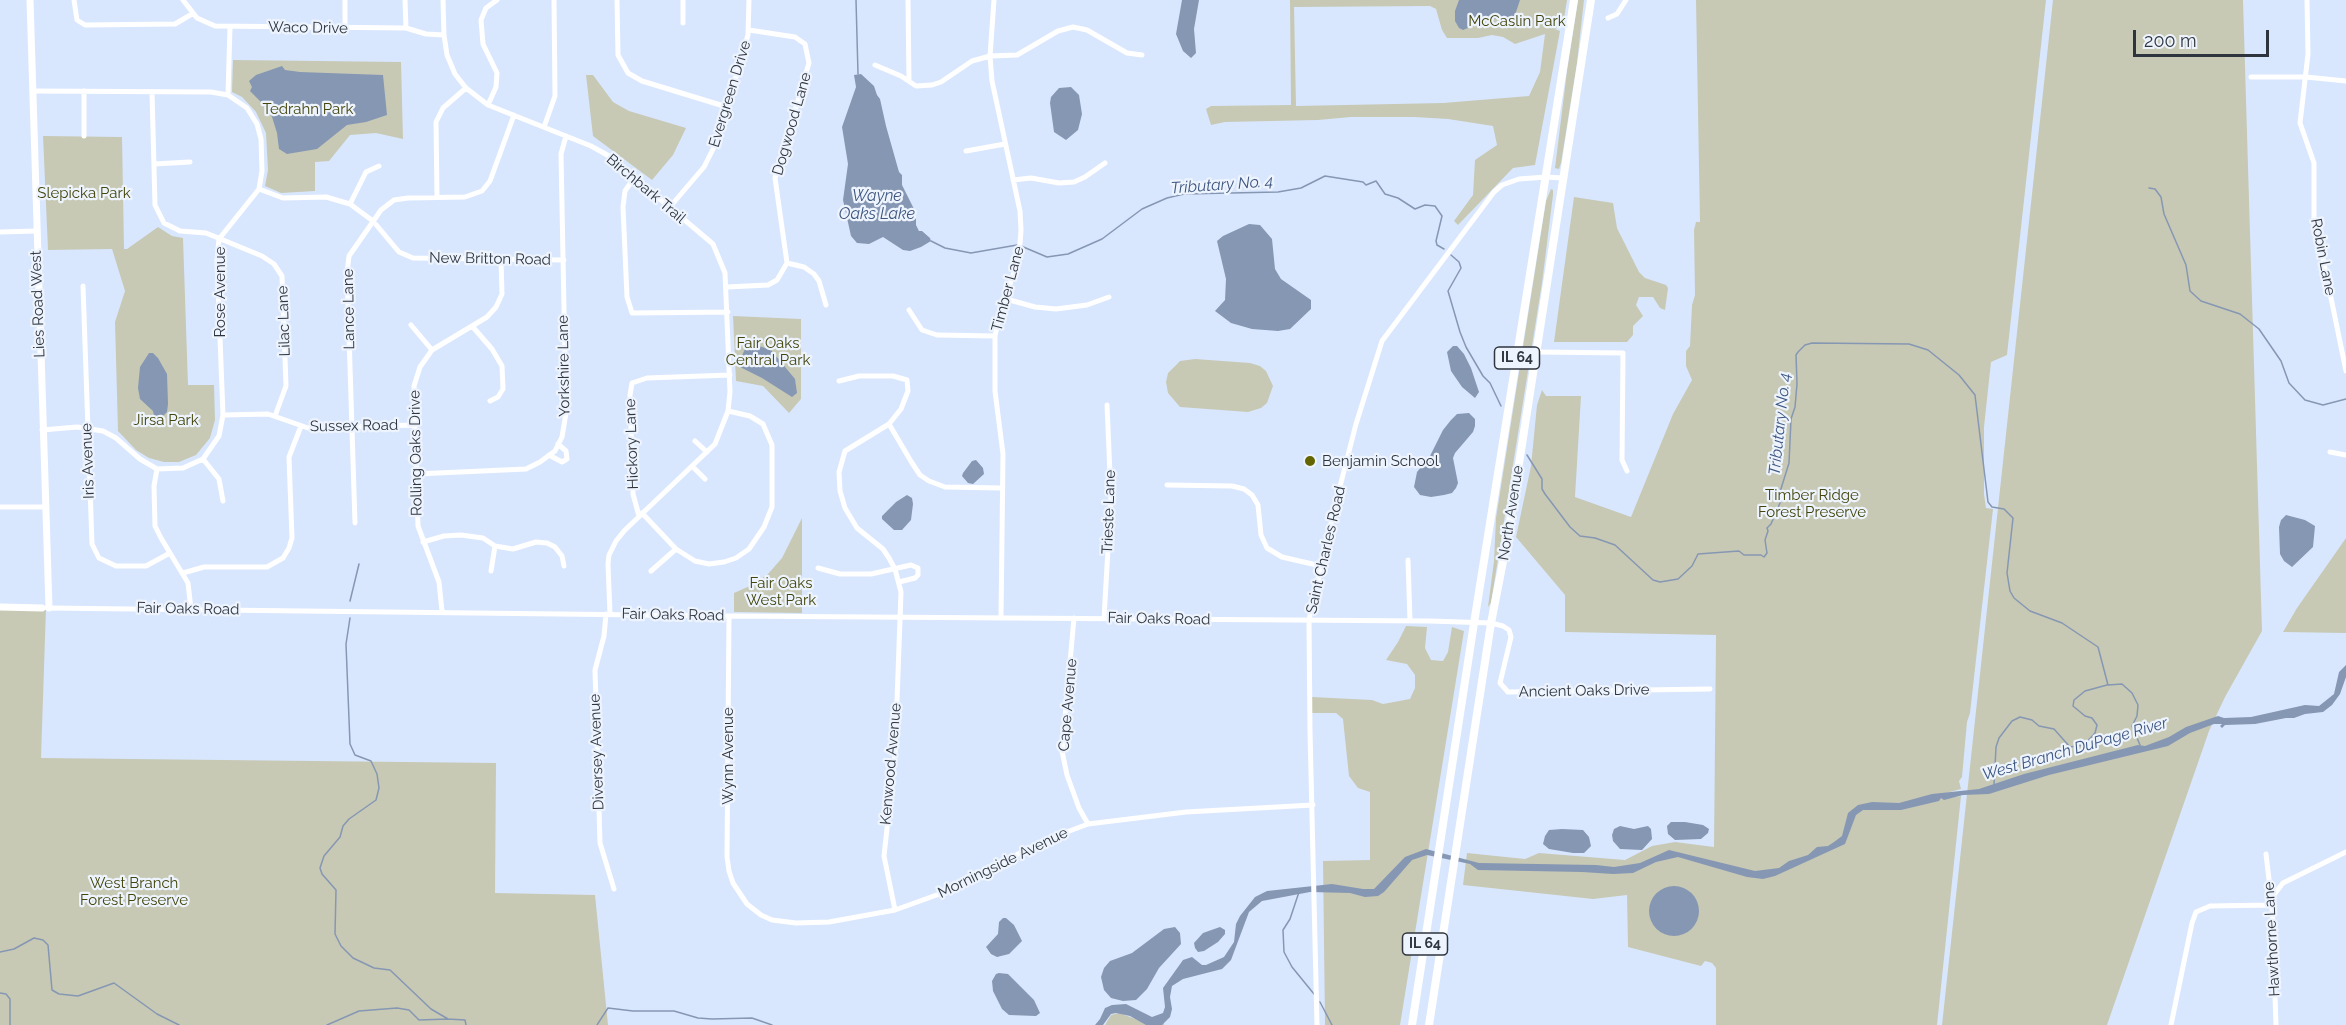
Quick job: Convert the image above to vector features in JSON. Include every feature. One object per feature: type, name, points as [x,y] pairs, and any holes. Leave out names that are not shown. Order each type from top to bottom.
[{"type":"main road","name":"North Avenue","points":[[1412,1025],[1574,0]]},
{"type":"main road","name":"North Avenue","points":[[1430,1025],[1491,623],[1507,541],[1591,0]]},
{"type":"street","name":"Lies Road West","points":[[30,0],[45,608]]},
{"type":"street","points":[[74,0],[77,20],[89,26],[178,23],[192,14],[183,0]]},
{"type":"street","points":[[345,0],[345,28]]},
{"type":"street","points":[[405,0],[406,28]]},
{"type":"street","name":"Birchbark Trail","points":[[443,0],[444,35],[449,61],[466,88],[488,105],[600,150],[713,244],[723,266],[728,312],[730,375],[728,411],[715,444],[619,536],[609,555],[608,614]]},
{"type":"street","points":[[488,105],[496,87],[497,73],[483,44],[481,20],[486,8],[497,0]]},
{"type":"street","points":[[544,127],[555,96],[554,0]]},
{"type":"street","points":[[617,0],[618,55],[628,73],[642,81],[727,107]]},
{"type":"street","points":[[683,0],[683,23]]},
{"type":"street","name":"Evergreen Drive","points":[[669,208],[698,176],[710,158],[749,30],[749,0]]},
{"type":"street","points":[[908,0],[909,81]]},
{"type":"street","name":"Timber Lane","points":[[994,0],[990,56],[994,96],[1021,221],[1016,269],[999,317],[995,336],[995,391],[1002,447],[1001,617]]},
{"type":"street","points":[[1608,18],[1617,14],[1626,0]]},
{"type":"street","name":"Robin Lane","points":[[2307,0],[2308,54],[2300,123],[2314,163],[2314,227],[2322,254],[2346,371]]},
{"type":"street","name":"Waco Drive","points":[[192,14],[209,25],[230,27],[406,28],[426,34],[444,35]]},
{"type":"street","points":[[228,95],[230,27]]},
{"type":"street","points":[[875,65],[916,86],[932,85],[972,61],[990,56],[1017,55],[1058,31],[1073,27],[1087,30],[1126,53],[1142,55]]},
{"type":"street","name":"Dogwood Lane","points":[[749,30],[787,35],[807,42],[809,58],[807,69],[775,178],[787,263]]},
{"type":"street","points":[[2251,77],[2306,77],[2346,81]]},
{"type":"street","points":[[437,198],[436,122],[444,108],[466,88]]},
{"type":"street","points":[[32,91],[211,92],[228,95],[247,108],[260,130],[262,171],[259,189]]},
{"type":"street","points":[[84,91],[84,136]]},
{"type":"street","name":"Lilac Lane","points":[[152,92],[156,208],[164,223],[177,230],[201,232],[267,259],[274,264],[282,276],[286,386],[275,416]]},
{"type":"street","name":"Lance Lane","points":[[355,523],[347,269],[353,248],[381,210],[394,200],[469,197],[485,188],[492,177],[514,115]]},
{"type":"street","name":"Yorkshire Lane","points":[[416,474],[518,470],[534,466],[549,455],[558,444],[566,417],[561,154],[566,136]]},
{"type":"street","points":[[966,151],[1005,144]]},
{"type":"street","points":[[154,164],[190,162]]},
{"type":"street","points":[[1013,180],[1031,178],[1059,183],[1074,182],[1105,163]]},
{"type":"street","points":[[350,204],[366,172],[379,166]]},
{"type":"street","name":"Saint Charles Road","points":[[1317,1025],[1309,620],[1356,424],[1382,341],[1494,192],[1510,181],[1546,177],[1563,178]]},
{"type":"street","points":[[634,178],[626,190],[622,207],[627,297],[632,313],[728,312]]},
{"type":"street","name":"New Britton Road","points":[[259,189],[283,198],[326,197],[350,204],[373,221],[399,252],[410,257],[564,260]]},
{"type":"street","name":"Rose Avenue","points":[[203,459],[219,436],[223,415],[217,254],[219,239],[259,189]]},
{"type":"street","points":[[0,232],[36,231]]},
{"type":"street","name":"Rolling Oaks Drive","points":[[442,611],[439,582],[418,526],[414,425],[415,381],[420,367],[432,350],[487,317],[499,302],[502,288],[501,260]]},
{"type":"street","points":[[727,287],[768,285],[777,280],[787,263],[804,267],[814,274],[819,281],[826,305]]},
{"type":"street","name":"Iris Avenue","points":[[83,286],[91,538],[99,558],[116,566],[141,567],[170,553]]},
{"type":"street","points":[[1006,299],[1035,307],[1056,309],[1087,305],[1109,297]]},
{"type":"street","points":[[909,310],[922,330],[937,335],[995,336]]},
{"type":"street","points":[[411,325],[432,350]]},
{"type":"street","points":[[472,326],[492,349],[502,366],[504,380],[502,392],[490,401]]},
{"type":"street","points":[[1537,352],[1623,353],[1622,460],[1627,471]]},
{"type":"street","name":"Hickory Lane","points":[[641,514],[633,494],[630,395],[632,382],[647,378],[730,375]]},
{"type":"street","points":[[839,381],[863,375],[892,376],[907,380],[907,397],[901,410],[889,424],[920,475],[945,487],[1002,488]]},
{"type":"street","name":"Trieste Lane","points":[[1104,618],[1111,497],[1107,405]]},
{"type":"street","points":[[641,514],[676,549],[691,559],[704,563],[728,561],[749,549],[769,516],[773,491],[770,437],[763,424],[754,418],[728,411]]},
{"type":"street","name":"Sussex Road","points":[[223,415],[275,416],[312,428],[414,425]]},
{"type":"street","name":"Kenwood Avenue","points":[[889,424],[845,451],[839,472],[840,491],[851,520],[857,528],[883,549],[895,569],[901,592],[895,755],[884,856],[895,910]]},
{"type":"street","points":[[183,573],[204,567],[267,567],[283,558],[292,538],[289,457],[300,426]]},
{"type":"street","points":[[42,430],[98,429],[110,434],[140,459],[157,469],[183,468],[203,459],[219,479],[223,501]]},
{"type":"street","points":[[695,441],[707,452]]},
{"type":"street","points":[[549,455],[562,462],[567,459],[567,451],[558,444]]},
{"type":"street","points":[[2330,452],[2346,453]]},
{"type":"street","points":[[692,466],[705,479]]},
{"type":"street","points":[[157,469],[154,486],[155,526],[190,589],[191,609]]},
{"type":"street","points":[[1167,485],[1232,486],[1244,489],[1252,495],[1258,505],[1261,535],[1267,548],[1282,557],[1322,566]]},
{"type":"street","points":[[0,507],[44,507]]},
{"type":"street","points":[[423,542],[444,536],[461,535],[483,538],[495,546],[508,549],[536,542],[547,543],[560,551],[564,566]]},
{"type":"street","points":[[491,571],[495,546]]},
{"type":"street","points":[[651,571],[676,549]]},
{"type":"street","points":[[1408,560],[1410,621]]},
{"type":"street","points":[[818,568],[840,574],[878,574],[911,565],[918,568],[918,575],[915,578],[899,582]]},
{"type":"street","name":"Fair Oaks Road","points":[[0,607],[1491,623]]},
{"type":"street","name":"Diversey Avenue","points":[[608,614],[595,670],[599,835],[602,854],[614,889]]},
{"type":"street","name":"Wynn Avenue","points":[[729,616],[727,857],[733,883],[739,894]]},
{"type":"street","name":"Cape Avenue","points":[[1074,618],[1062,751],[1067,776],[1079,808],[1088,824]]},
{"type":"street","name":"Ancient Oaks Drive","points":[[1491,623],[1509,630],[1511,637],[1500,683],[1508,692],[1710,689]]},
{"type":"street","name":"Morningside Avenue","points":[[739,894],[761,915],[784,922],[830,922],[895,910],[945,892],[1043,841],[1088,824],[1186,812],[1313,805]]},
{"type":"street","points":[[2171,1025],[2196,912],[2210,906],[2272,906],[2273,896],[2283,883],[2346,852]]},
{"type":"street","name":"Hawthorne Lane","points":[[2266,854],[2272,906],[2276,1025]]},
{"type":"green space","name":"McCaslin Park","points":[[1290,0],[1567,0],[1563,25],[1555,29],[1560,31],[1535,165],[1513,168],[1458,225],[1454,221],[1473,195],[1475,160],[1497,145],[1493,126],[1448,119],[1414,117],[1351,117],[1225,122],[1211,125],[1206,109],[1211,106],[1291,105]],"holes":[[[1430,6],[1436,9],[1442,30],[1447,38],[1478,38],[1492,35],[1503,37],[1515,44],[1545,34],[1540,72],[1529,96],[1443,103],[1296,106],[1294,7]]]},
{"type":"green space","points":[[1578,0],[1584,0],[1577,63],[1559,169],[1555,168]]},
{"type":"green space","name":"Timber Ridge Forest Preserve","points":[[1696,0],[2046,0],[2007,355],[1991,362],[1984,427],[1984,494],[1986,508],[1993,509],[1962,777],[1959,781],[1961,789],[1946,793],[1949,798],[1961,796],[1937,1025],[1716,1025],[1716,968],[1712,963],[1705,961],[1701,966],[1628,947],[1627,895],[1593,899],[1463,885],[1467,853],[1525,859],[1539,853],[1625,860],[1652,846],[1675,842],[1714,847],[1716,635],[1565,632],[1565,595],[1516,537],[1531,466],[1537,405],[1542,390],[1546,396],[1581,396],[1575,497],[1631,517],[1673,414],[1692,380],[1686,366],[1686,351],[1690,346],[1692,305],[1695,295],[1694,230],[1696,222],[1700,222]]},
{"type":"green space","points":[[2053,0],[2243,0],[2262,631],[2209,731],[2107,1025],[1942,1025]]},
{"type":"green space","name":"Tedrahn Park","points":[[233,60],[401,62],[403,139],[376,133],[350,135],[329,161],[315,162],[315,191],[281,193],[265,186],[268,170],[266,133],[256,112],[242,97],[232,92]]},
{"type":"green space","points":[[586,75],[593,75],[613,102],[629,111],[686,128],[673,155],[652,180],[593,136]]},
{"type":"green space","name":"Jirsa Park","points":[[43,136],[122,137],[124,249],[158,227],[172,236],[183,238],[188,385],[214,385],[215,420],[210,438],[196,455],[179,462],[164,462],[149,458],[136,450],[118,431],[115,322],[125,291],[112,249],[48,250]]},
{"type":"green space","points":[[1551,189],[1553,195],[1542,283],[1491,603],[1488,607],[1494,561],[1496,518],[1546,201]]},
{"type":"green space","points":[[1574,197],[1613,203],[1617,228],[1639,272],[1645,278],[1666,285],[1668,288],[1665,310],[1660,308],[1653,297],[1639,297],[1636,305],[1643,316],[1633,326],[1633,335],[1627,342],[1554,342]]},
{"type":"green space","name":"Fair Oaks Central Park","points":[[733,316],[801,319],[801,399],[789,413],[763,386],[736,381]]},
{"type":"green space","points":[[1195,359],[1250,363],[1260,366],[1266,371],[1273,386],[1267,403],[1261,408],[1248,412],[1180,407],[1168,393],[1166,382],[1168,373],[1180,361]]},
{"type":"green space","name":"Fair Oaks West Park","points":[[802,518],[802,613],[734,612],[734,593],[768,574],[782,558]]},
{"type":"green space","points":[[2346,538],[2346,633],[2283,632],[2297,608]]},
{"type":"green space","name":"West Branch Forest Preserve","points":[[0,607],[46,608],[41,758],[496,763],[495,893],[595,895],[608,1025],[0,1025]]},
{"type":"green space","points":[[1406,626],[1427,627],[1425,648],[1431,660],[1443,661],[1448,652],[1452,627],[1464,631],[1400,1025],[1325,1025],[1323,861],[1370,860],[1370,792],[1358,788],[1349,776],[1343,719],[1336,713],[1312,713],[1312,697],[1372,700],[1383,704],[1410,699],[1415,688],[1415,675],[1407,664],[1386,660]]},
{"type":"green space","points":[[1119,1013],[1152,1025],[1105,1025],[1111,1015]]},
{"type":"water","points":[[1182,0],[1199,0],[1194,29],[1196,53],[1191,58],[1183,51],[1176,34]]},
{"type":"water","points":[[1459,0],[1520,0],[1515,15],[1511,18],[1490,19],[1463,30],[1455,21],[1455,11]]},
{"type":"water","points":[[282,66],[285,70],[300,72],[383,75],[387,115],[347,125],[317,149],[287,154],[279,149],[272,117],[250,91],[252,87],[249,81],[256,75]]},
{"type":"water","name":"Wayne Oaks Lake","points":[[861,74],[874,86],[880,99],[899,172],[902,175],[902,185],[916,213],[916,225],[919,231],[922,231],[931,241],[910,251],[903,250],[883,237],[869,244],[857,243],[851,236],[843,200],[848,164],[842,127],[856,87],[854,75]]},
{"type":"water","points":[[1071,87],[1079,95],[1082,114],[1078,130],[1066,140],[1054,132],[1050,103],[1051,97],[1059,88]]},
{"type":"water","points":[[1249,224],[1260,225],[1272,239],[1275,269],[1281,279],[1311,300],[1311,309],[1290,329],[1278,331],[1252,329],[1231,323],[1215,311],[1225,300],[1226,279],[1217,241]]},
{"type":"water","points":[[759,346],[771,350],[795,379],[797,393],[792,397],[740,367],[740,360],[745,349]]},
{"type":"water","points":[[1453,346],[1457,346],[1464,354],[1471,368],[1479,392],[1475,398],[1462,387],[1451,371],[1447,352]]},
{"type":"water","points":[[149,353],[153,353],[158,358],[167,374],[167,412],[159,420],[140,399],[138,388],[140,367]]},
{"type":"water","points":[[1469,413],[1475,419],[1475,426],[1453,458],[1458,483],[1456,488],[1452,493],[1444,495],[1431,497],[1420,495],[1414,487],[1417,472],[1430,456],[1443,430],[1451,420],[1457,414]]},
{"type":"water","points":[[976,460],[983,468],[984,474],[973,484],[968,483],[962,476],[963,473],[972,461]]},
{"type":"water","points":[[907,495],[912,498],[913,504],[911,520],[902,530],[894,530],[882,519],[882,516]]},
{"type":"water","points":[[2286,515],[2305,520],[2315,526],[2313,547],[2292,567],[2284,561],[2280,554],[2279,527]]},
{"type":"water","points":[[2346,665],[2346,677],[2340,694],[2323,712],[2255,724],[2225,725],[2222,728],[2220,726],[2222,724],[2214,724],[2190,733],[2168,746],[2049,775],[1989,794],[1963,795],[1944,800],[1941,798],[1939,801],[1901,810],[1863,810],[1856,815],[1845,844],[1775,876],[1763,879],[1747,877],[1678,857],[1656,862],[1633,873],[1613,874],[1478,870],[1470,864],[1427,855],[1412,860],[1378,896],[1310,892],[1262,901],[1249,912],[1231,960],[1222,969],[1183,979],[1172,986],[1170,1017],[1162,1025],[1146,1025],[1130,1016],[1116,1013],[1111,1014],[1103,1025],[1095,1025],[1105,1008],[1112,1005],[1126,1004],[1152,1017],[1163,1013],[1165,1007],[1163,988],[1183,960],[1192,957],[1202,965],[1206,965],[1224,957],[1234,942],[1236,924],[1240,916],[1255,897],[1267,891],[1332,884],[1374,889],[1405,857],[1426,849],[1479,863],[1614,867],[1640,863],[1669,850],[1755,871],[1779,868],[1789,861],[1808,855],[1817,847],[1828,846],[1842,836],[1848,813],[1858,805],[1872,802],[1899,803],[1932,794],[1979,789],[2024,774],[2138,745],[2145,746],[2169,737],[2186,727],[2218,716],[2224,718],[2251,717],[2305,705],[2319,706],[2334,694],[2339,672]]},
{"type":"water","points":[[1671,822],[1703,825],[1709,829],[1701,839],[1675,840],[1668,834],[1667,826]]},
{"type":"water","points":[[1620,826],[1634,829],[1648,826],[1651,829],[1652,839],[1642,850],[1620,849],[1613,841],[1612,835],[1614,829]]},
{"type":"water","points":[[1549,830],[1583,830],[1589,837],[1591,846],[1584,853],[1573,853],[1549,849],[1543,844]]},
{"type":"water","points":[[1669,886],[1679,886],[1692,893],[1699,906],[1699,916],[1692,929],[1679,936],[1669,936],[1660,932],[1653,925],[1649,916],[1649,906],[1653,897],[1660,890]]},
{"type":"water","points":[[1003,918],[1014,925],[1022,941],[1009,954],[997,957],[991,954],[986,947],[998,934],[999,922]]},
{"type":"water","points":[[1175,927],[1180,933],[1181,944],[1159,968],[1147,989],[1136,1000],[1123,1001],[1111,998],[1104,990],[1101,977],[1110,961],[1132,953],[1164,929]]},
{"type":"water","points":[[1220,927],[1225,930],[1225,934],[1218,942],[1198,952],[1194,943],[1203,933]]},
{"type":"water","points":[[999,973],[1008,974],[1034,1000],[1040,1013],[1036,1016],[1009,1015],[1002,1009],[993,991],[992,981]]},
{"type":"waterway","name":"Tributary No. 4","points":[[856,0],[858,74]]},
{"type":"waterway","name":"Tributary No. 4","points":[[1021,246],[1047,257],[1068,254],[1102,239],[1142,209],[1167,198],[1184,194],[1278,192],[1301,188],[1325,176],[1363,182],[1366,185],[1376,181],[1385,194],[1398,198],[1415,209],[1425,205],[1435,206],[1442,216],[1436,241],[1437,245],[1444,249]]},
{"type":"waterway","points":[[2149,188],[2155,189],[2161,197],[2164,214],[2186,265],[2190,291],[2201,301],[2240,314],[2259,329],[2281,361],[2289,383],[2305,400],[2323,405],[2346,399]]},
{"type":"waterway","name":"Tributary No. 4","points":[[931,241],[945,248],[971,253],[1017,245]]},
{"type":"waterway","name":"Tributary No. 4","points":[[1451,255],[1459,262],[1461,268],[1448,291],[1460,332],[1466,347],[1483,376],[1490,383],[1501,406]]},
{"type":"waterway","name":"Tributary No. 4","points":[[1527,455],[1542,479],[1542,489],[1570,527],[1580,536],[1615,545],[1653,580],[1660,582],[1678,579],[1692,566],[1698,554],[1739,551],[1744,555],[1764,557],[1767,553],[1765,540],[1767,528],[1780,503],[1780,492],[1789,463],[1798,352],[1805,345],[1812,343],[1909,344],[1928,350],[1959,375],[1975,395],[1988,502],[1992,507],[2004,509],[2013,518],[2007,573],[2010,591],[2014,598],[2030,611],[2062,623],[2098,647],[2108,685],[2122,684],[2132,693],[2138,705],[2137,716],[2132,726],[2140,745]]},
{"type":"waterway","points":[[350,601],[359,564]]},
{"type":"waterway","points":[[350,618],[346,644],[350,744],[355,755],[371,761],[377,774],[379,788],[376,800],[343,826],[340,837],[324,856],[320,868],[322,874],[336,890],[335,934],[341,946],[353,958],[374,968],[390,970],[431,1009],[448,1019],[465,1020],[466,1025]]},
{"type":"waterway","name":"West Branch DuPage River","points":[[1994,785],[1996,747],[1999,738],[2012,721],[2020,717],[2032,720],[2039,726],[2054,729],[2070,747],[2084,745],[2095,733],[2097,725],[2092,718],[2085,716],[2073,706],[2074,700],[2085,691],[2107,685]]},
{"type":"waterway","points":[[1299,892],[1290,919],[1283,930],[1284,952],[1292,967],[1314,994]]},
{"type":"waterway","points":[[0,952],[14,949],[34,938],[43,940],[48,945],[52,990],[59,994],[78,996],[114,983],[157,1014],[179,1025]]},
{"type":"waterway","points":[[0,993],[6,994],[10,999],[10,1025]]},
{"type":"waterway","points":[[1320,1002],[1332,1025]]},
{"type":"waterway","points":[[327,1025],[359,1011],[397,1008],[409,1010],[419,1020],[448,1019]]},
{"type":"waterway","points":[[597,1025],[608,1008],[633,1011],[674,1011],[698,1018],[712,1019],[752,1018],[772,1025]]},
{"type":"place","name":"Benjamin School","points":[[1310,461]]},
{"type":"park label","name":"Slepicka Park","points":[[84,193]]}]
